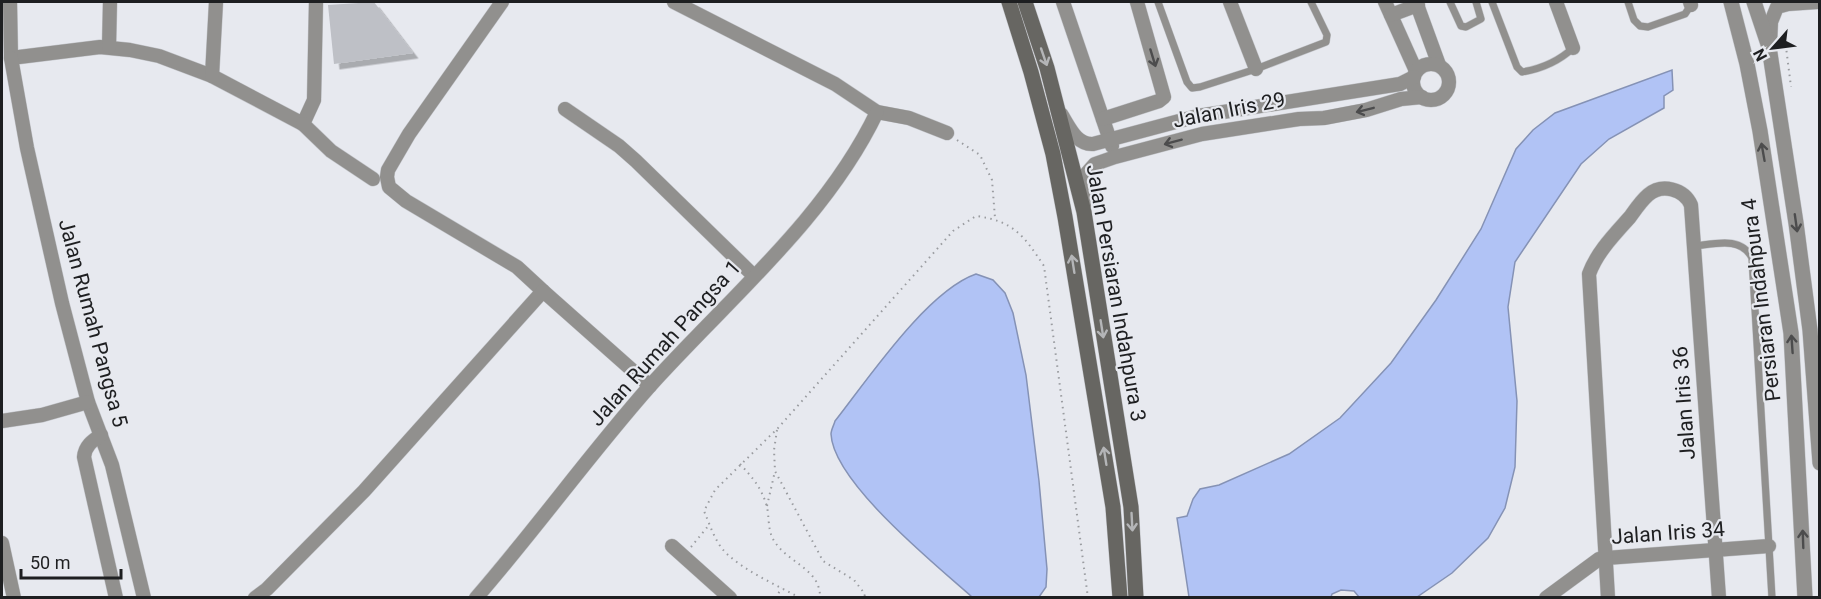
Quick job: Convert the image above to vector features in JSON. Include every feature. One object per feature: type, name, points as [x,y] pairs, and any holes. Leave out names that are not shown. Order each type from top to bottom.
[{"type":"main road","name":"Jalan Persiaran Indahpura 3","points":[[1010,2],[1053,154],[1065,217],[1113,507],[1120,597]]},
{"type":"main road","name":"Jalan Persiaran Indahpura 3","points":[[1025,2],[1060,112],[1084,212],[1131,507],[1136,597]]},
{"type":"street","name":"Jalan Rumah Pangsa 5","points":[[10,2],[11,58],[42,222],[88,402],[114,473],[144,597]]},
{"type":"street","points":[[109,47],[110,2]]},
{"type":"street","points":[[212,76],[216,2]]},
{"type":"street","points":[[303,123],[314,100],[316,2]]},
{"type":"street","points":[[502,2],[409,134],[388,170],[389,187],[406,201],[517,267],[650,386]]},
{"type":"street","points":[[674,2],[835,84],[877,112],[909,118],[947,133]]},
{"type":"street","points":[[1063,2],[1115,157]]},
{"type":"street","points":[[1103,119],[1160,101],[1164,97],[1137,2]]},
{"type":"street","points":[[1230,2],[1256,69]]},
{"type":"street","points":[[1385,2],[1415,74],[1413,84],[1416,92],[1422,97],[1433,100],[1443,95],[1447,91],[1448,74],[1439,65],[1421,3],[1391,15]]},
{"type":"street","points":[[1556,2],[1573,48]]},
{"type":"street","name":"Persiaran Indahpura 4","points":[[1731,2],[1747,64],[1760,131],[1791,333],[1805,597]]},
{"type":"street","name":"Persiaran Indahpura 4","points":[[1754,2],[1770,47],[1787,159],[1810,330],[1820,463]]},
{"type":"street","points":[[1770,47],[1771,22],[1777,7],[1817,2]]},
{"type":"street","points":[[11,58],[109,47],[159,56],[212,76],[303,123],[331,152],[373,179]]},
{"type":"street","points":[[1415,74],[1425,64],[1439,65]]},
{"type":"street","name":"Jalan Iris 29","points":[[1060,112],[1078,141],[1086,144],[1198,116],[1400,84],[1415,74]]},
{"type":"street","name":"Jalan Iris 29","points":[[1084,212],[1087,173],[1095,164],[1115,157],[1203,134],[1299,118],[1324,118],[1365,110],[1401,99],[1422,97]]},
{"type":"street","points":[[565,109],[619,146],[636,161],[754,276]]},
{"type":"street","name":"Jalan Rumah Pangsa 1","points":[[477,597],[650,386],[816,207],[864,140],[877,112]]},
{"type":"street","name":"Jalan Iris 36","points":[[1606,558],[1589,274],[1596,257],[1648,194],[1674,189],[1687,197],[1691,205],[1719,597]]},
{"type":"street","points":[[255,597],[267,589],[364,491],[543,291]]},
{"type":"street","points":[[2,421],[42,415],[88,402]]},
{"type":"street","points":[[101,435],[90,442],[84,451],[84,457],[116,597]]},
{"type":"street","points":[[2,543],[14,597]]},
{"type":"street","points":[[672,546],[730,597]]},
{"type":"street","name":"Jalan Iris 34","points":[[1546,597],[1599,559],[1769,546]]},
{"type":"street","points":[[1606,558],[1608,597]]},
{"type":"lane","points":[[1158,2],[1187,82],[1192,88],[1256,69],[1326,42],[1327,35],[1311,2]]},
{"type":"lane","points":[[1450,2],[1458,23],[1461,27],[1466,27],[1481,19],[1476,2]]},
{"type":"lane","points":[[1492,2],[1517,67],[1522,72],[1564,57],[1573,48]]},
{"type":"lane","points":[[1628,2],[1634,20],[1640,26],[1648,27],[1685,14],[1691,3]]},
{"type":"lane","points":[[1694,246],[1734,243],[1744,247],[1752,258],[1772,597]]},
{"type":"path","points":[[947,133],[980,155],[992,180],[995,218]]},
{"type":"path","points":[[800,597],[746,568],[725,552],[713,535],[704,511],[715,490],[778,428],[953,231],[976,216],[995,218],[1024,236],[1044,266],[1088,597]]},
{"type":"path","points":[[767,506],[776,471],[774,450],[778,428]]},
{"type":"path","points":[[740,464],[758,483],[767,506],[772,537],[786,556],[815,577],[821,588],[820,597]]},
{"type":"path","points":[[776,471],[823,561],[854,580],[865,594],[864,597]]},
{"type":"path","points":[[684,557],[710,525]]},
{"type":"path","points":[[775,597],[782,588]]},
{"type":"water","points":[[1672,70],[1673,90],[1664,96],[1664,108],[1609,139],[1581,164],[1515,262],[1508,307],[1517,401],[1515,467],[1505,508],[1488,538],[1452,573],[1417,597],[1359,597],[1354,591],[1341,590],[1332,594],[1331,597],[1189,597],[1177,518],[1187,516],[1193,499],[1200,489],[1219,485],[1289,454],[1340,418],[1391,363],[1436,300],[1481,229],[1516,149],[1533,130],[1555,113]]},
{"type":"water","points":[[976,274],[993,280],[1005,293],[1013,313],[1026,375],[1047,569],[1046,587],[1039,597],[972,597],[912,544],[867,498],[836,453],[831,434],[835,421],[881,361],[919,317],[957,283]]},
{"type":"building","points":[[374,2],[413,53],[334,64],[328,5]]}]
